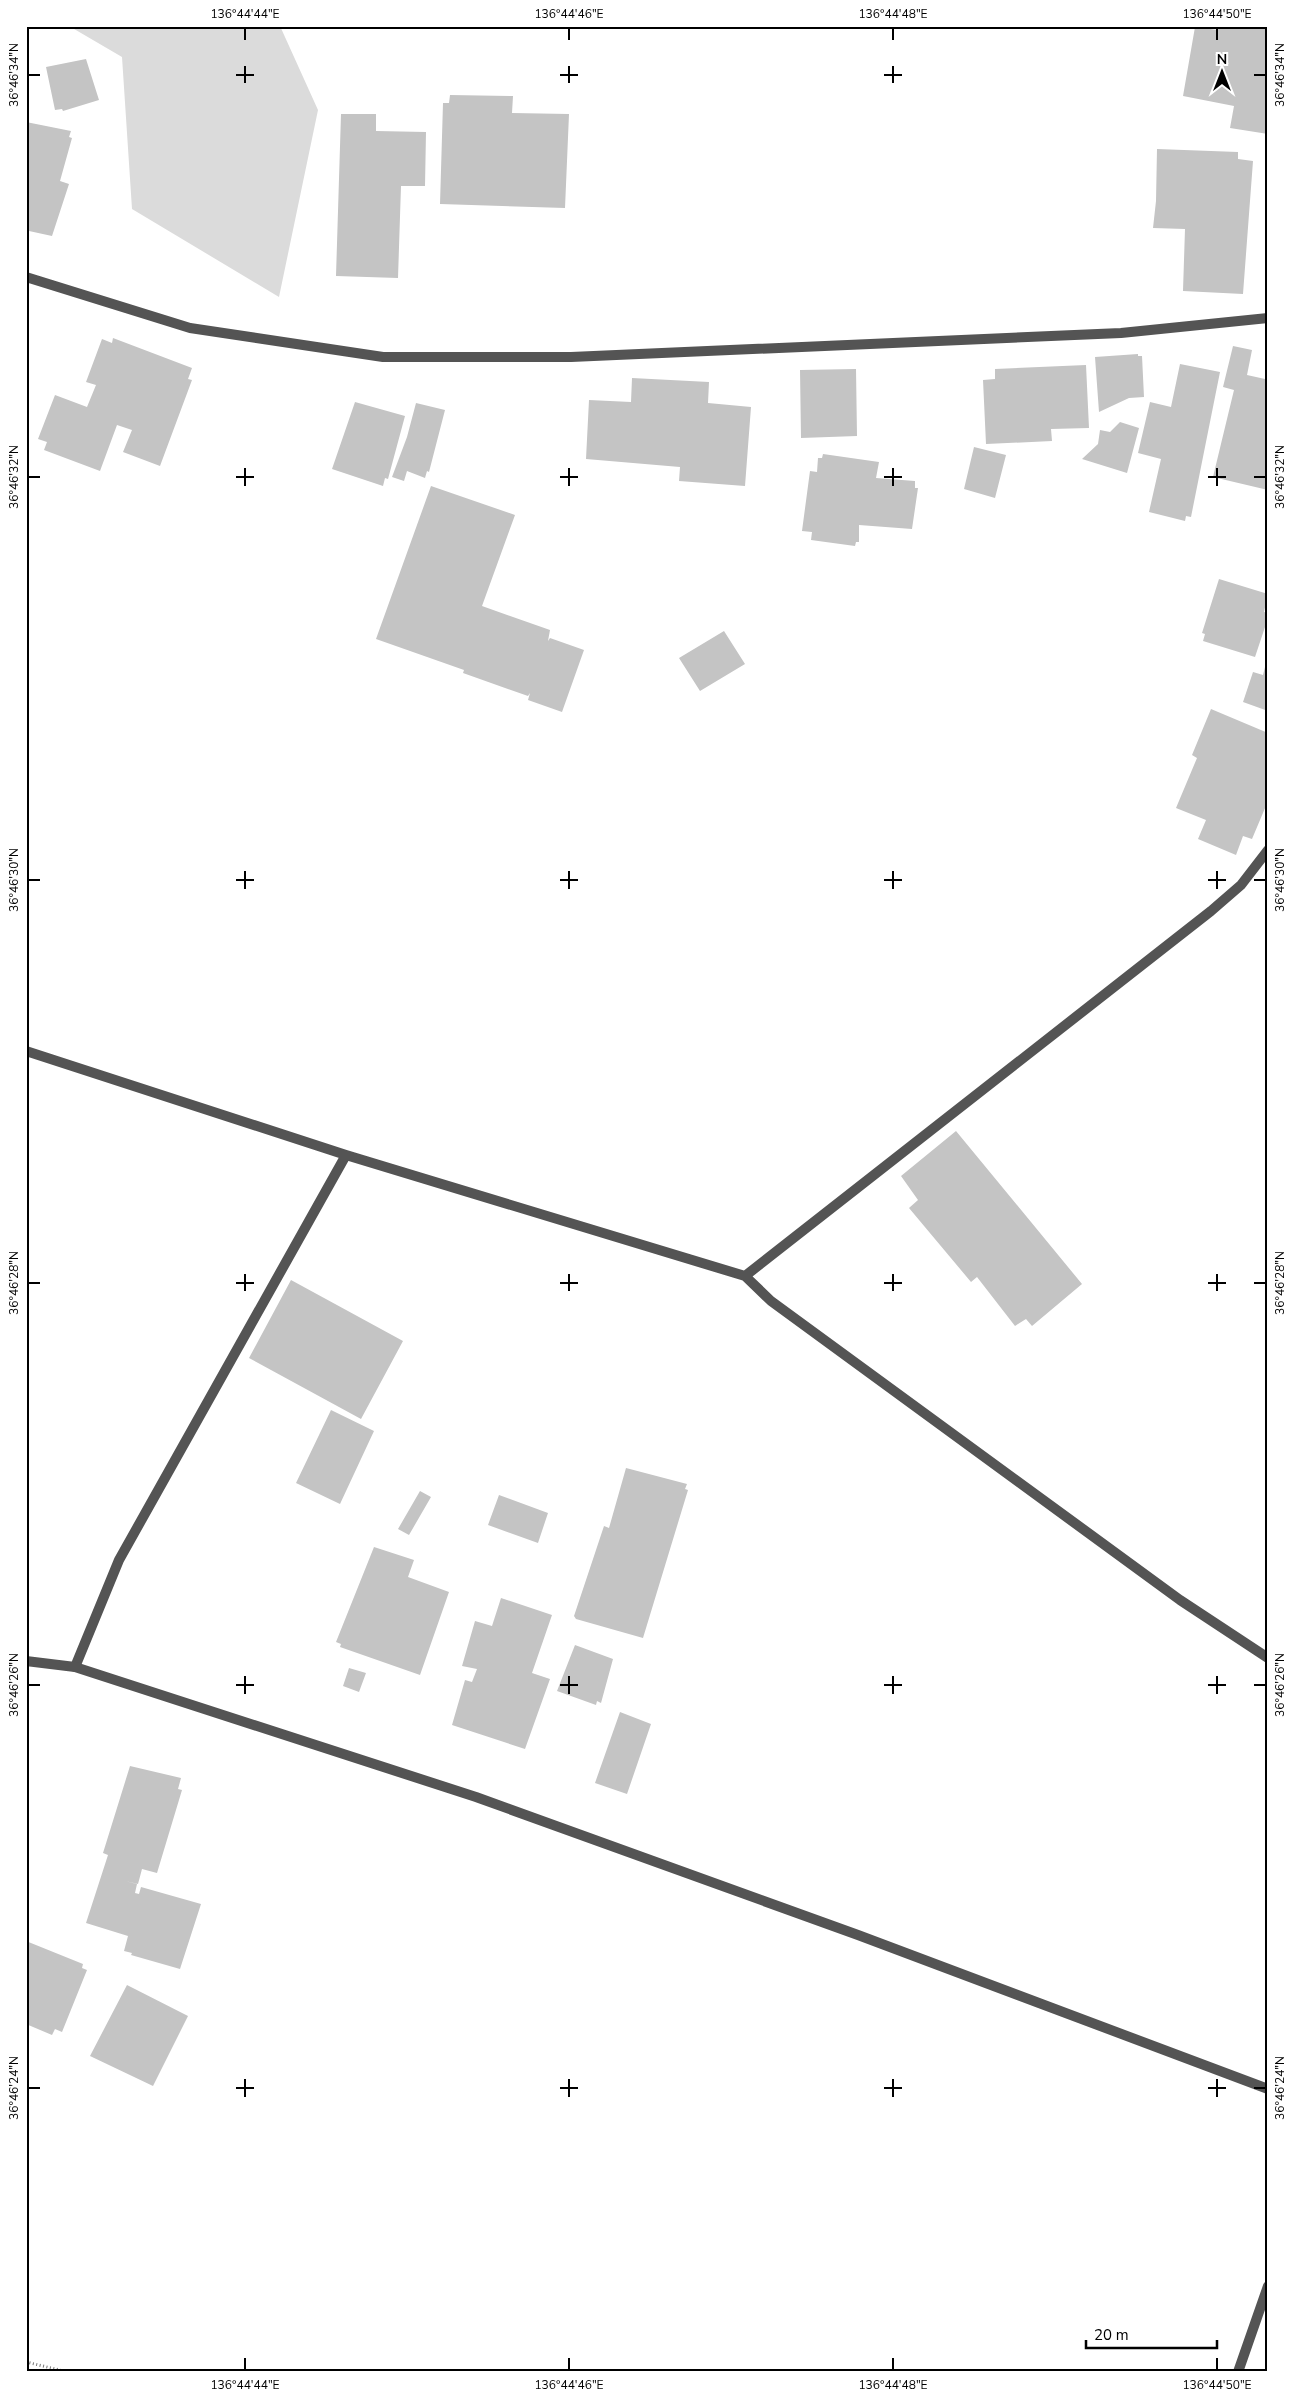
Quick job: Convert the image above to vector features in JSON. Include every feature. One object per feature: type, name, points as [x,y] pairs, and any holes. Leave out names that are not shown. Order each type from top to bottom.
[{"type":"street","points":[[26,277],[190,328],[383,357],[572,357],[1121,333],[1268,318]]},
{"type":"street","points":[[745,1276],[1210,911],[1241,885],[1268,850]]},
{"type":"street","points":[[26,1050],[346,1155],[745,1276],[772,1301],[1172,1595],[1268,1658]]},
{"type":"street","points":[[75,1667],[119,1560],[346,1155]]},
{"type":"street","points":[[26,1661],[75,1667],[476,1797],[858,1934],[1268,2089]]},
{"type":"street","points":[[1238,2372],[1268,2286]]},
{"type":"path","points":[[26,2362],[68,2372]]},
{"type":"shaded area","points":[[69,26],[280,26],[318,110],[279,297],[132,209],[122,57]]},
{"type":"building","points":[[1219,26],[1268,26],[1268,134],[1230,128],[1234,106],[1183,96],[1195,27],[1218,30]]},
{"type":"building","points":[[86,59],[99,100],[63,111],[62,109],[55,110],[46,67]]},
{"type":"building","points":[[450,95],[513,96],[512,113],[569,114],[565,208],[440,204],[443,103],[449,103]]},
{"type":"building","points":[[341,114],[376,114],[376,131],[426,132],[425,186],[401,186],[398,278],[336,276]]},
{"type":"building","points":[[26,122],[71,131],[69,137],[72,138],[60,181],[69,184],[52,236],[29,231],[26,228]]},
{"type":"building","points":[[1157,149],[1238,152],[1238,159],[1253,161],[1243,294],[1183,291],[1185,229],[1153,228],[1156,201]]},
{"type":"building","points":[[113,338],[192,368],[188,379],[192,380],[160,466],[123,452],[132,430],[117,425],[100,471],[44,450],[47,442],[38,439],[55,395],[87,407],[96,385],[86,382],[102,339],[112,343]]},
{"type":"building","points":[[1233,346],[1252,350],[1247,375],[1265,379],[1268,371],[1268,490],[1213,477],[1234,390],[1223,387]]},
{"type":"building","points":[[1138,354],[1138,356],[1142,356],[1144,397],[1129,398],[1099,412],[1095,357]]},
{"type":"building","points":[[1180,364],[1220,372],[1191,517],[1186,516],[1185,521],[1149,512],[1161,459],[1138,453],[1150,402],[1171,407]]},
{"type":"building","points":[[1086,365],[1089,428],[1051,429],[1052,441],[986,444],[983,380],[995,379],[995,369]]},
{"type":"building","points":[[856,369],[857,436],[801,438],[800,370]]},
{"type":"building","points":[[632,378],[709,382],[708,403],[751,407],[745,486],[679,481],[680,467],[586,459],[589,400],[631,402]]},
{"type":"building","points":[[355,402],[405,416],[388,479],[385,478],[383,486],[332,469]]},
{"type":"building","points":[[416,403],[445,410],[429,472],[427,471],[425,478],[407,471],[404,481],[392,477],[407,437]]},
{"type":"building","points":[[1120,422],[1139,428],[1127,473],[1082,459],[1098,444],[1100,430],[1110,432]]},
{"type":"building","points":[[974,447],[1006,455],[995,498],[964,489]]},
{"type":"building","points":[[823,454],[879,462],[876,478],[915,481],[915,488],[918,488],[912,529],[859,525],[859,542],[856,542],[855,546],[811,540],[812,532],[802,531],[810,471],[817,472],[818,458],[822,458]]},
{"type":"building","points":[[431,486],[515,515],[482,606],[550,630],[548,641],[550,638],[584,650],[562,712],[528,700],[530,693],[528,696],[463,673],[464,670],[376,639]]},
{"type":"building","points":[[1219,579],[1268,594],[1264,612],[1268,613],[1268,618],[1255,657],[1203,641],[1205,634],[1202,633]]},
{"type":"building","points":[[724,631],[745,664],[700,691],[679,658]]},
{"type":"building","points":[[1265,667],[1268,668],[1268,711],[1243,702],[1253,672],[1263,675]]},
{"type":"building","points":[[1211,709],[1268,733],[1268,801],[1252,839],[1243,836],[1236,855],[1198,839],[1206,820],[1176,808],[1197,758],[1192,755]]},
{"type":"building","points":[[956,1131],[1082,1284],[1032,1326],[1026,1319],[1015,1326],[977,1277],[971,1282],[909,1208],[918,1200],[901,1176]]},
{"type":"building","points":[[291,1280],[403,1341],[361,1419],[249,1358]]},
{"type":"building","points":[[331,1410],[374,1431],[340,1504],[296,1483]]},
{"type":"building","points":[[626,1468],[687,1484],[685,1489],[688,1490],[643,1638],[576,1619],[574,1616],[604,1526],[609,1528]]},
{"type":"building","points":[[420,1491],[431,1497],[409,1535],[398,1529]]},
{"type":"building","points":[[499,1495],[548,1513],[538,1543],[488,1525]]},
{"type":"building","points":[[374,1547],[414,1560],[408,1577],[449,1592],[420,1675],[340,1647],[341,1644],[336,1642]]},
{"type":"building","points":[[501,1598],[552,1615],[532,1673],[550,1679],[525,1749],[452,1725],[465,1680],[472,1682],[477,1669],[462,1666],[475,1621],[492,1626]]},
{"type":"building","points":[[575,1645],[613,1659],[601,1703],[597,1701],[596,1705],[557,1691]]},
{"type":"building","points":[[349,1668],[366,1673],[359,1692],[343,1686]]},
{"type":"building","points":[[620,1712],[651,1724],[627,1794],[595,1783]]},
{"type":"building","points":[[130,1766],[181,1778],[178,1789],[182,1790],[157,1873],[142,1869],[138,1884],[125,1881],[137,1884],[135,1893],[139,1894],[141,1887],[201,1904],[180,1969],[131,1955],[132,1953],[124,1951],[128,1936],[86,1923],[108,1855],[103,1853]]},
{"type":"building","points":[[26,1941],[83,1964],[82,1968],[87,1970],[62,2032],[55,2029],[52,2035],[26,2024]]},
{"type":"building","points":[[127,1985],[188,2016],[153,2086],[90,2056]]}]
